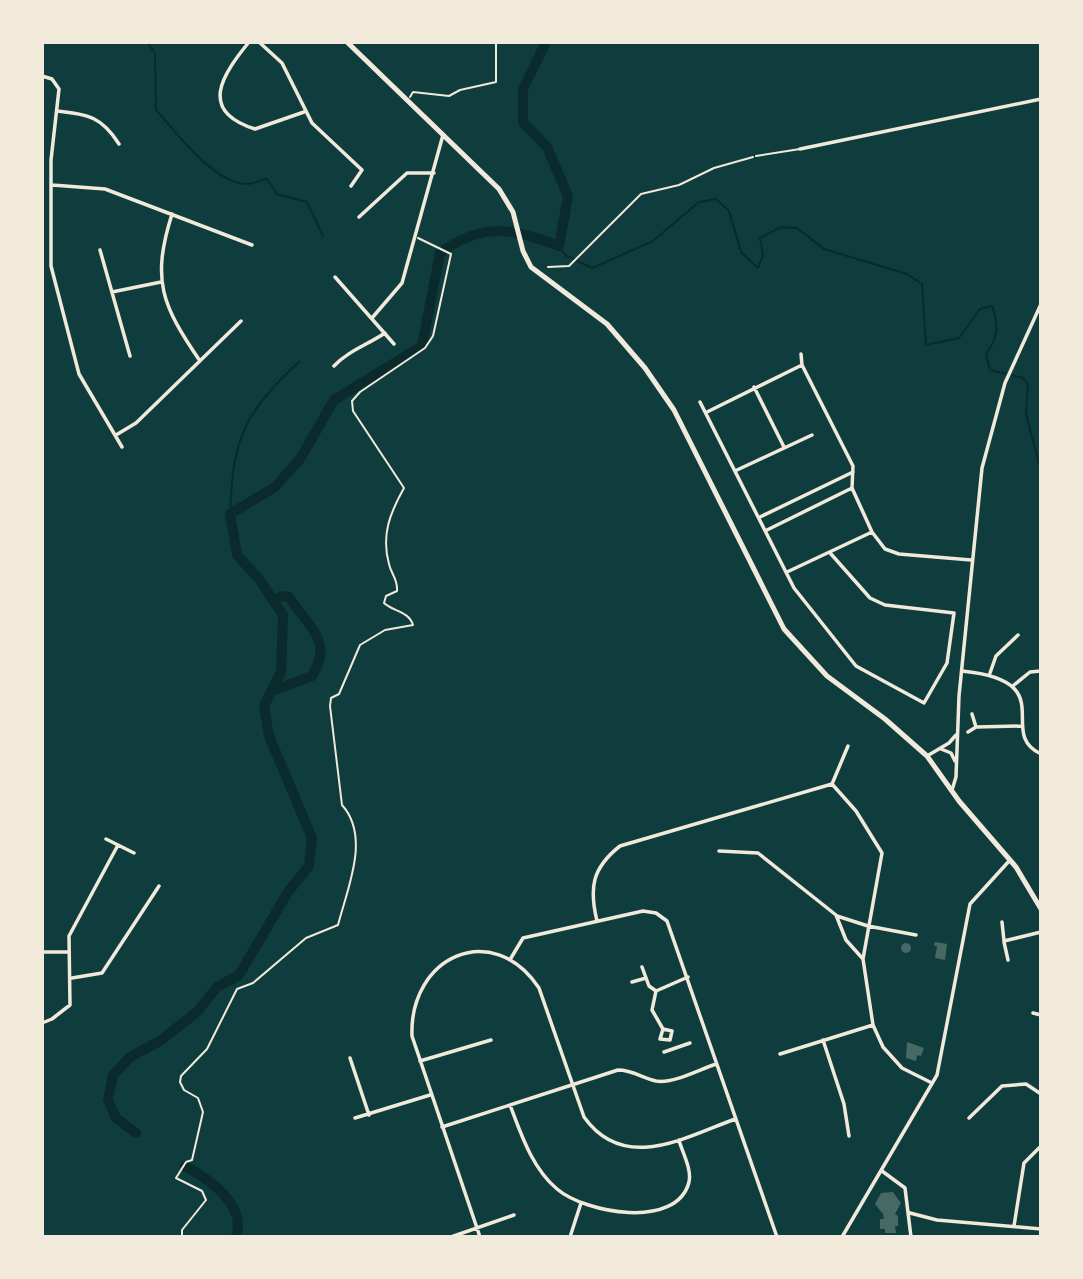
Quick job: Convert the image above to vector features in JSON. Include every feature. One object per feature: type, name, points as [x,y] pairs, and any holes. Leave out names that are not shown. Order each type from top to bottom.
[{"type":"main road","points":[[347,42],[499,189],[513,212],[523,251],[541,276],[607,324],[645,368],[674,411],[768,598],[797,645],[827,676],[885,719],[927,756],[1010,860],[1041,909]]},
{"type":"street","points":[[249,42],[227,70],[219,86],[223,107],[235,121],[255,128],[304,112]]},
{"type":"street","points":[[259,42],[282,64],[304,112],[362,170],[351,187]]},
{"type":"street","points":[[42,75],[52,79],[59,89],[51,185],[51,266],[79,374],[122,447]]},
{"type":"street","points":[[800,149],[1041,99]]},
{"type":"street","points":[[57,111],[83,113],[107,125],[120,144]]},
{"type":"street","points":[[372,318],[402,283],[443,135]]},
{"type":"street","points":[[359,217],[407,173],[434,173]]},
{"type":"street","points":[[51,185],[95,186],[252,245]]},
{"type":"street","points":[[172,214],[162,248],[161,282],[173,321],[200,361]]},
{"type":"street","points":[[100,250],[130,356]]},
{"type":"street","points":[[335,276],[394,344]]},
{"type":"street","points":[[112,292],[161,282]]},
{"type":"street","points":[[952,790],[957,764],[957,733],[971,560],[982,468],[1006,383],[1041,304]]},
{"type":"street","points":[[116,435],[136,423],[242,321]]},
{"type":"street","points":[[334,366],[346,353],[363,348],[384,333]]},
{"type":"street","points":[[801,354],[802,365],[853,472],[852,488],[872,532],[885,549],[899,554],[971,560]]},
{"type":"street","points":[[707,412],[802,365]]},
{"type":"street","points":[[754,387],[784,447]]},
{"type":"street","points":[[700,402],[737,470],[794,588],[856,666],[924,703],[947,663],[954,613],[885,604],[870,598],[831,554]]},
{"type":"street","points":[[737,470],[812,435]]},
{"type":"street","points":[[760,517],[853,472]]},
{"type":"street","points":[[767,530],[852,488]]},
{"type":"street","points":[[787,572],[831,554],[872,532]]},
{"type":"street","points":[[989,673],[996,656],[1018,635]]},
{"type":"street","points":[[962,671],[989,673],[1014,685],[1021,696],[1022,726],[1029,746],[1041,754]]},
{"type":"street","points":[[1014,685],[1030,672],[1041,671]]},
{"type":"street","points":[[972,714],[976,727]]},
{"type":"street","points":[[968,732],[976,727],[1022,726]]},
{"type":"street","points":[[927,756],[949,743],[957,733]]},
{"type":"street","points":[[832,784],[848,746]]},
{"type":"street","points":[[939,749],[951,753],[957,764]]},
{"type":"street","points":[[597,921],[592,883],[594,874],[602,861],[620,846],[832,784]]},
{"type":"street","points":[[832,784],[856,811],[882,853],[863,959],[873,1025],[883,1046],[895,1061],[933,1084]]},
{"type":"street","points":[[106,839],[134,853]]},
{"type":"street","points":[[42,1023],[70,1005],[69,936],[118,845]]},
{"type":"street","points":[[719,850],[758,853],[836,915],[868,926],[916,936]]},
{"type":"street","points":[[842,1237],[933,1084],[941,1066],[970,904],[1010,860]]},
{"type":"street","points":[[71,978],[102,973],[159,887]]},
{"type":"street","points":[[510,958],[523,939],[643,911],[663,916],[671,926],[775,1237]]},
{"type":"street","points":[[836,915],[846,940],[863,959]]},
{"type":"street","points":[[1002,922],[1008,960]]},
{"type":"street","points":[[1004,941],[1041,932]]},
{"type":"street","points":[[42,952],[68,952]]},
{"type":"street","points":[[480,1237],[412,1036],[411,1014],[418,994],[431,972],[444,961],[465,954],[481,953],[510,958],[539,988],[584,1117],[593,1131],[612,1143],[630,1148],[652,1148],[735,1119]]},
{"type":"street","points":[[642,967],[656,991],[652,1010],[663,1029],[660,1039],[668,1041]]},
{"type":"street","points":[[656,991],[688,977]]},
{"type":"street","points":[[632,982],[646,978]]},
{"type":"street","points":[[1032,1013],[1041,1015]]},
{"type":"street","points":[[780,1054],[873,1025]]},
{"type":"street","points":[[663,1029],[672,1031],[673,1037],[668,1041]]},
{"type":"street","points":[[420,1061],[491,1040]]},
{"type":"street","points":[[823,1040],[844,1104],[849,1136]]},
{"type":"street","points":[[668,1041],[671,1049]]},
{"type":"street","points":[[664,1052],[690,1043]]},
{"type":"street","points":[[351,1058],[369,1115]]},
{"type":"street","points":[[442,1127],[618,1070],[631,1070],[656,1081],[666,1081],[717,1064]]},
{"type":"street","points":[[969,1118],[1002,1086],[1026,1084],[1041,1094]]},
{"type":"street","points":[[355,1118],[431,1094]]},
{"type":"street","points":[[510,1105],[528,1153],[556,1189],[580,1203],[622,1214],[675,1203],[684,1194],[690,1174],[679,1140]]},
{"type":"street","points":[[1014,1226],[1024,1163],[1041,1146]]},
{"type":"street","points":[[882,1171],[905,1188],[911,1237]]},
{"type":"street","points":[[570,1237],[580,1203]]},
{"type":"street","points":[[909,1213],[937,1220],[1041,1229]]},
{"type":"street","points":[[451,1237],[514,1215]]},
{"type":"lane","points":[[756,156],[800,149]]},
{"type":"path","points":[[407,100],[413,92],[449,96],[460,90],[496,82],[496,42]]},
{"type":"path","points":[[548,267],[569,266],[584,248],[641,194],[679,185],[714,169],[756,156]]},
{"type":"path","points":[[182,1237],[182,1230],[206,1200],[202,1191],[176,1178],[186,1162],[192,1160],[203,1112],[198,1098],[184,1090],[180,1082],[181,1076],[207,1049],[237,989],[253,983],[306,938],[338,925],[354,875],[352,816],[342,805],[331,698],[338,694],[360,645],[385,630],[413,625],[412,620],[400,610],[384,603],[386,596],[397,591],[398,582],[389,567],[384,530],[404,488],[353,411],[352,401],[360,392],[425,348],[433,336],[452,254],[414,236]]},
{"type":"building","points":[[935,942],[947,944],[945,960],[935,958]]},
{"type":"building","points":[[906,943],[910,944],[910,952],[906,953],[902,952],[901,948],[902,944]]},
{"type":"building","points":[[907,1042],[924,1048],[921,1056],[917,1055],[916,1061],[906,1058]]},
{"type":"building","points":[[893,1192],[901,1203],[895,1214],[898,1216],[898,1226],[895,1226],[896,1233],[885,1233],[885,1229],[880,1229],[883,1214],[875,1204],[881,1193]]},
{"type":"waterway","points":[[147,42],[155,53],[156,110],[185,143],[220,175],[248,184],[267,179],[277,194],[307,202],[323,236]]},
{"type":"waterway","points":[[136,1133],[116,1118],[108,1100],[113,1075],[130,1057],[160,1041],[197,1012],[217,987],[239,975],[288,892],[309,866],[312,838],[269,736],[264,706],[281,672],[283,615],[259,579],[237,555],[230,514],[275,487],[300,459],[334,400],[422,346],[440,253],[470,236],[498,231],[526,235],[559,246],[568,196],[547,147],[523,122],[523,89],[546,42]]},
{"type":"waterway","points":[[559,246],[565,255],[592,268],[653,241],[699,202],[716,199],[729,211],[741,252],[758,268],[763,255],[760,238],[781,227],[797,228],[824,249],[907,274],[922,284],[926,345],[959,338],[980,309],[992,306],[996,325],[995,337],[986,354],[990,370],[1023,378],[1028,384],[1026,414],[1041,471]]},
{"type":"waterway","points":[[230,514],[234,466],[245,429],[265,397],[299,362]]},
{"type":"waterway","points":[[272,691],[312,676],[320,653],[316,635],[289,597],[282,596],[274,601]]},
{"type":"waterway","points":[[185,1166],[224,1194],[236,1214],[236,1237]]}]
